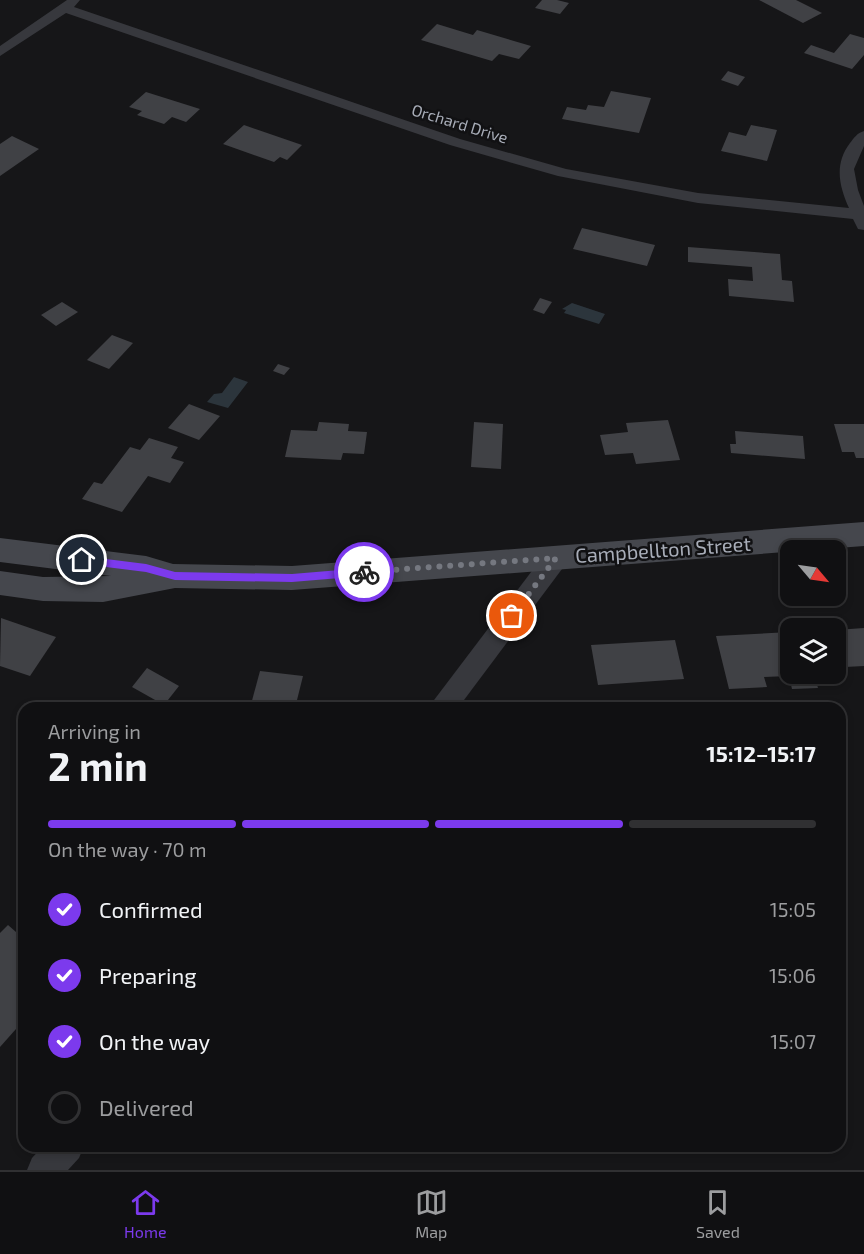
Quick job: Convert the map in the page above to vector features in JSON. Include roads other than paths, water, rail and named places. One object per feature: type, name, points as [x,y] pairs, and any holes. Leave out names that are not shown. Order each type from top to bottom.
[{"type":"main road","name":"Campbellton Street","points":[[0,584],[43,589],[103,590],[175,576],[292,578],[864,534]]},
{"type":"main road","name":"Campbellton Street","points":[[0,550],[15,554],[146,568],[175,576]]},
{"type":"street","points":[[0,52],[70,4]]},
{"type":"street","name":"Orchard Drive","points":[[70,4],[455,141],[564,173],[698,198],[862,220]]},
{"type":"street","points":[[862,220],[846,178],[849,152],[864,136]]},
{"type":"street","points":[[447,702],[556,558]]},
{"type":"street","points":[[44,1170],[61,1152]]}]
